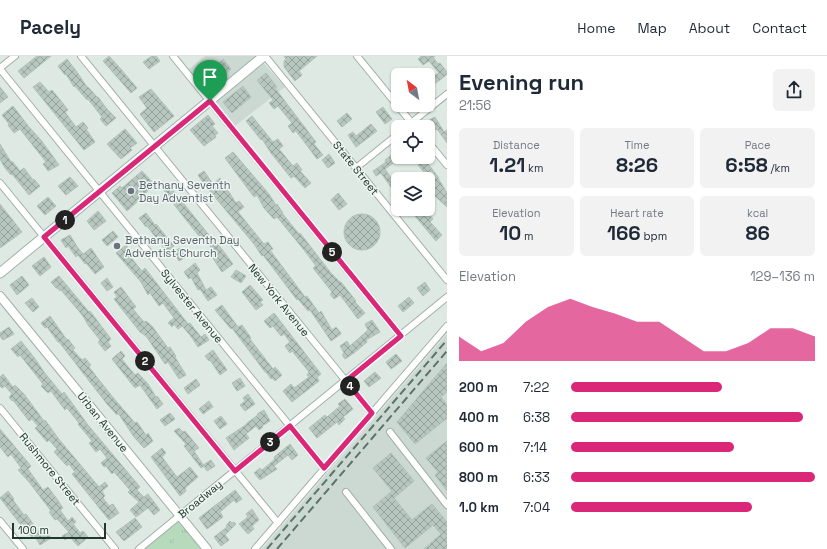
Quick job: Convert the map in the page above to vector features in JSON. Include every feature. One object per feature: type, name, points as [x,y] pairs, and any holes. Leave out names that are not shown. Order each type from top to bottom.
[{"type":"main road","points":[[0,273],[264,56]]},
{"type":"street","points":[[0,69],[15,56]]},
{"type":"street","name":"New York Avenue","points":[[81,56],[372,413]]},
{"type":"street","points":[[173,56],[401,336]]},
{"type":"street","name":"State Street","points":[[264,56],[447,280]]},
{"type":"street","points":[[357,56],[406,120]]},
{"type":"street","name":"Sylvester Avenue","points":[[0,69],[324,468]]},
{"type":"street","points":[[418,120],[447,94]]},
{"type":"street","points":[[356,168],[391,140]]},
{"type":"street","points":[[435,150],[447,165]]},
{"type":"street","points":[[0,183],[278,523]]},
{"type":"street","name":"Urban Avenue","points":[[0,296],[207,549]]},
{"type":"street","name":"Broadway","points":[[139,549],[447,297]]},
{"type":"street","points":[[255,549],[447,326]]},
{"type":"street","name":"Rushmore Street","points":[[0,408],[115,549]]},
{"type":"street","points":[[390,432],[447,505]]},
{"type":"street","points":[[346,492],[391,549]]},
{"type":"street","points":[[0,521],[22,549]]},
{"type":"shaded area","points":[[205,56],[257,56],[285,87],[235,126],[188,70]]},
{"type":"shaded area","points":[[447,334],[447,549],[262,549]]},
{"type":"green space","points":[[179,520],[201,549],[143,549]]},
{"type":"green space","points":[[180,534],[192,549],[179,549],[173,541]]},
{"type":"building","points":[[37,56],[51,56],[24,78],[18,71]]},
{"type":"building","points":[[109,56],[137,88],[131,93],[103,61]]},
{"type":"building","points":[[152,56],[156,56],[160,61],[149,69],[143,62]]},
{"type":"building","points":[[284,56],[317,56],[299,71],[302,75],[295,81],[284,67],[284,61],[286,59]]},
{"type":"building","points":[[421,56],[435,56],[433,57],[438,64],[440,63],[447,74],[435,83],[435,75],[439,73],[429,61],[423,65],[418,59]]},
{"type":"building","points":[[67,59],[87,87],[98,97],[116,118],[106,126],[100,119],[102,117],[88,99],[87,100],[75,86],[74,87],[66,74],[65,75],[58,66]]},
{"type":"building","points":[[223,59],[231,69],[210,86],[203,78]]},
{"type":"building","points":[[266,73],[277,87],[275,88],[316,142],[314,144],[323,155],[317,159],[296,131],[293,133],[288,126],[292,123],[278,106],[274,109],[269,103],[273,100],[257,80]]},
{"type":"building","points":[[40,82],[49,92],[52,90],[61,101],[68,110],[65,112],[76,127],[83,122],[88,128],[86,129],[95,142],[84,150],[33,87]]},
{"type":"building","points":[[243,86],[251,97],[232,113],[223,102]]},
{"type":"building","points":[[0,87],[8,97],[0,103]]},
{"type":"building","points":[[151,89],[174,116],[154,132],[140,114],[147,108],[139,97]]},
{"type":"building","points":[[13,106],[59,165],[48,171],[43,164],[46,162],[20,129],[14,133],[2,115]]},
{"type":"building","points":[[383,107],[392,119],[385,124],[376,112]]},
{"type":"building","points":[[347,113],[352,119],[342,127],[337,121]]},
{"type":"building","points":[[208,115],[215,124],[212,126],[218,133],[215,135],[216,137],[204,146],[190,130]]},
{"type":"building","points":[[252,116],[273,142],[278,139],[283,146],[279,149],[293,166],[297,163],[302,170],[300,171],[311,183],[305,188],[294,176],[291,178],[262,139],[261,140],[246,121]]},
{"type":"building","points":[[435,117],[444,132],[447,130],[447,143],[437,129],[435,130],[435,120],[429,120]]},
{"type":"building","points":[[371,124],[377,131],[356,147],[348,135],[353,132],[356,136]]},
{"type":"building","points":[[125,129],[137,143],[130,148],[132,150],[121,159],[107,144]]},
{"type":"building","points":[[0,144],[11,162],[12,161],[20,171],[24,168],[33,180],[34,179],[40,186],[29,195],[12,174],[11,175],[5,168],[0,159]]},
{"type":"building","points":[[233,152],[269,194],[282,213],[299,234],[300,233],[331,273],[341,282],[365,313],[358,319],[340,295],[334,299],[330,294],[332,292],[313,268],[316,266],[304,250],[277,217],[274,219],[264,208],[257,195],[254,197],[225,158]]},
{"type":"building","points":[[329,154],[335,163],[328,168],[322,160]]},
{"type":"building","points":[[391,155],[392,164],[385,169],[391,178],[391,187],[381,173],[376,176],[373,171],[386,162],[385,160]]},
{"type":"building","points":[[428,164],[434,172],[424,172],[418,165]]},
{"type":"building","name":"Bethany Seventh Day Adventist","points":[[142,171],[155,185],[136,201],[137,202],[127,211],[112,193],[120,186],[122,188]]},
{"type":"building","points":[[204,171],[213,184],[220,178],[236,203],[239,201],[244,207],[238,212],[264,244],[268,242],[273,249],[270,250],[305,297],[307,296],[319,313],[321,311],[332,330],[336,327],[341,334],[331,341],[310,310],[308,311],[298,299],[297,300],[263,255],[262,256],[254,244],[204,184],[198,175]]},
{"type":"building","points":[[435,173],[447,193],[447,207],[435,196]]},
{"type":"building","points":[[70,177],[78,186],[66,195],[58,186]]},
{"type":"building","points":[[168,184],[233,264],[222,272],[210,254],[214,251],[201,235],[199,236],[162,188]]},
{"type":"building","points":[[338,193],[347,204],[339,210],[331,200]]},
{"type":"building","points":[[48,197],[56,206],[45,215],[37,206]]},
{"type":"building","points":[[0,204],[22,232],[0,248]]},
{"type":"building","points":[[98,211],[106,221],[94,230],[87,221]]},
{"type":"building","points":[[146,213],[174,246],[167,252],[139,218]]},
{"type":"building","points":[[362,214],[372,217],[377,222],[380,232],[377,242],[372,247],[362,250],[352,247],[347,242],[344,232],[347,222],[352,217]]},
{"type":"building","points":[[415,216],[431,216],[433,219],[430,222],[442,235],[436,241]]},
{"type":"building","points":[[113,231],[118,237],[107,246],[102,240]]},
{"type":"building","points":[[70,235],[83,254],[91,248],[104,267],[95,274],[78,255],[76,257],[68,246],[66,248],[61,240]]},
{"type":"building","points":[[126,245],[131,252],[128,254],[142,271],[145,268],[188,324],[190,323],[201,337],[205,334],[209,340],[198,347],[182,326],[178,329],[174,324],[172,327],[168,323],[174,318],[163,303],[159,306],[150,293],[148,295],[141,282],[116,253]]},
{"type":"building","points":[[180,248],[186,257],[179,261],[173,252]]},
{"type":"building","points":[[44,257],[51,267],[40,276],[32,266]]},
{"type":"building","points":[[195,263],[200,270],[197,273],[206,290],[211,287],[217,295],[208,301],[200,289],[198,290],[191,277],[189,279],[184,272]]},
{"type":"building","points":[[236,270],[246,276],[241,283],[231,277]]},
{"type":"building","points":[[22,276],[29,285],[17,295],[10,285]]},
{"type":"building","points":[[59,276],[89,312],[90,311],[111,339],[108,342],[111,346],[105,351],[98,342],[100,340],[83,316],[61,290],[60,291],[56,288],[51,282]]},
{"type":"building","points":[[107,278],[113,287],[107,291],[101,283]]},
{"type":"building","points":[[425,282],[430,290],[423,296],[417,288]]},
{"type":"building","points":[[250,285],[263,300],[260,302],[263,305],[256,310],[242,292]]},
{"type":"building","points":[[121,287],[136,307],[133,309],[144,322],[146,321],[152,326],[168,348],[170,347],[186,375],[179,379],[168,362],[165,364],[146,336],[140,332],[114,299],[117,297],[114,292]]},
{"type":"building","points":[[409,297],[414,303],[403,312],[398,306]]},
{"type":"building","points":[[32,298],[39,307],[33,312],[25,303]]},
{"type":"building","points":[[222,305],[238,327],[242,325],[251,338],[250,339],[273,369],[275,367],[282,375],[275,381],[265,372],[232,328],[231,329],[215,310]]},
{"type":"building","points":[[274,313],[321,374],[317,377],[319,381],[292,402],[283,391],[291,384],[294,388],[309,377],[307,375],[309,372],[292,351],[290,353],[285,346],[290,342],[284,334],[281,336],[273,326],[270,328],[264,321]]},
{"type":"building","points":[[50,316],[67,340],[68,339],[75,348],[73,350],[82,360],[85,358],[91,365],[89,367],[111,395],[135,423],[137,422],[146,435],[148,433],[153,441],[144,448],[134,437],[118,413],[117,415],[107,404],[47,327],[45,328],[41,323]]},
{"type":"building","points":[[372,320],[380,332],[366,340],[367,342],[345,359],[342,355],[344,353],[340,346],[347,341],[350,346],[368,330],[365,324]]},
{"type":"building","points":[[9,327],[14,334],[3,340],[0,333]]},
{"type":"building","points":[[21,341],[44,372],[62,394],[64,392],[88,425],[140,487],[137,490],[144,497],[148,494],[160,510],[154,515],[148,508],[136,517],[130,510],[139,502],[128,492],[130,490],[114,472],[112,474],[106,466],[104,467],[101,463],[107,458],[100,449],[96,452],[89,443],[92,441],[67,408],[65,410],[51,391],[48,393],[41,386],[43,384],[20,355],[18,357],[11,349]]},
{"type":"building","points":[[213,350],[227,370],[220,375],[210,360],[209,361],[205,356]]},
{"type":"building","points":[[121,351],[125,356],[122,359],[125,363],[135,375],[138,373],[163,404],[157,409],[140,385],[135,388],[112,359]]},
{"type":"building","points":[[396,354],[402,361],[391,369],[386,362]]},
{"type":"building","points":[[447,363],[447,392],[441,397],[447,405],[447,418],[415,444],[397,422]]},
{"type":"building","points":[[375,372],[381,378],[369,387],[364,381]]},
{"type":"building","points":[[3,374],[13,387],[15,385],[24,394],[44,421],[45,420],[99,487],[105,482],[108,486],[102,491],[105,496],[103,498],[109,506],[113,504],[119,513],[109,520],[72,474],[75,472],[69,464],[67,466],[54,452],[57,449],[49,440],[47,442],[35,428],[38,426],[32,419],[29,421],[13,400],[12,401],[9,397],[12,394],[5,386],[2,388],[0,386],[0,377]]},
{"type":"building","points":[[240,378],[245,386],[237,391],[232,383]]},
{"type":"building","points":[[196,379],[200,385],[188,394],[184,388]]},
{"type":"building","points":[[248,394],[255,404],[245,411],[240,405],[245,401],[243,398]]},
{"type":"building","points":[[345,399],[353,409],[343,417],[345,419],[339,425],[337,422],[317,438],[309,428],[325,415],[327,417],[340,406],[338,404]]},
{"type":"building","points":[[209,401],[213,407],[203,414],[199,409]]},
{"type":"building","points":[[264,410],[270,421],[259,430],[256,426],[246,434],[249,438],[234,450],[226,438]]},
{"type":"building","points":[[170,413],[175,419],[165,426],[160,420]]},
{"type":"building","points":[[221,416],[227,424],[220,429],[214,421]]},
{"type":"building","points":[[179,428],[183,432],[185,431],[199,448],[194,451],[204,466],[201,468],[184,446],[186,444],[174,431]]},
{"type":"building","points":[[0,429],[31,466],[28,469],[43,490],[48,487],[57,499],[63,508],[60,510],[68,521],[72,517],[76,522],[73,524],[80,533],[83,531],[88,537],[78,546],[70,537],[65,540],[62,536],[69,532],[57,519],[55,520],[49,512],[51,511],[18,470],[21,468],[11,454],[8,457],[0,447]]},
{"type":"building","points":[[447,441],[447,491],[435,475],[438,472],[426,458]]},
{"type":"building","points":[[290,444],[298,455],[292,460],[288,455],[274,466],[277,469],[260,480],[254,473],[260,468],[262,470],[275,459],[274,457]]},
{"type":"building","points":[[162,448],[166,453],[162,457],[177,477],[190,467],[198,477],[185,488],[186,491],[180,496],[151,457]]},
{"type":"building","points":[[391,453],[414,481],[394,498],[412,520],[432,504],[447,522],[447,549],[424,549],[441,534],[433,525],[405,548],[373,507],[392,491],[373,468]]},
{"type":"building","points":[[211,460],[215,466],[207,471],[203,465]]},
{"type":"building","points":[[235,490],[242,499],[236,503],[234,500],[220,512],[223,517],[207,529],[199,518]]},
{"type":"building","points":[[8,491],[24,515],[26,514],[41,535],[47,531],[51,538],[40,545],[34,535],[32,537],[25,528],[24,529],[0,498]]},
{"type":"building","points":[[252,509],[259,520],[252,526],[254,529],[248,534],[239,524],[248,517],[246,514]]},
{"type":"building","points":[[135,518],[142,527],[124,541],[116,532]]},
{"type":"building","points":[[230,521],[236,524],[225,535],[229,540],[221,546],[214,537],[227,527],[226,526]]},
{"type":"railway","points":[[267,549],[447,340]]},
{"type":"railway","points":[[277,549],[447,351]]},
{"type":"place","name":"Bethany Seventh Day Adventist","points":[[131,191]]},
{"type":"place","name":"Bethany Seventh Day Adventist Church","points":[[117,246]]},
{"type":"route","points":[[210,101],[401,336],[346,381],[372,413],[324,468],[290,426],[235,471],[44,237],[210,101]]}]
